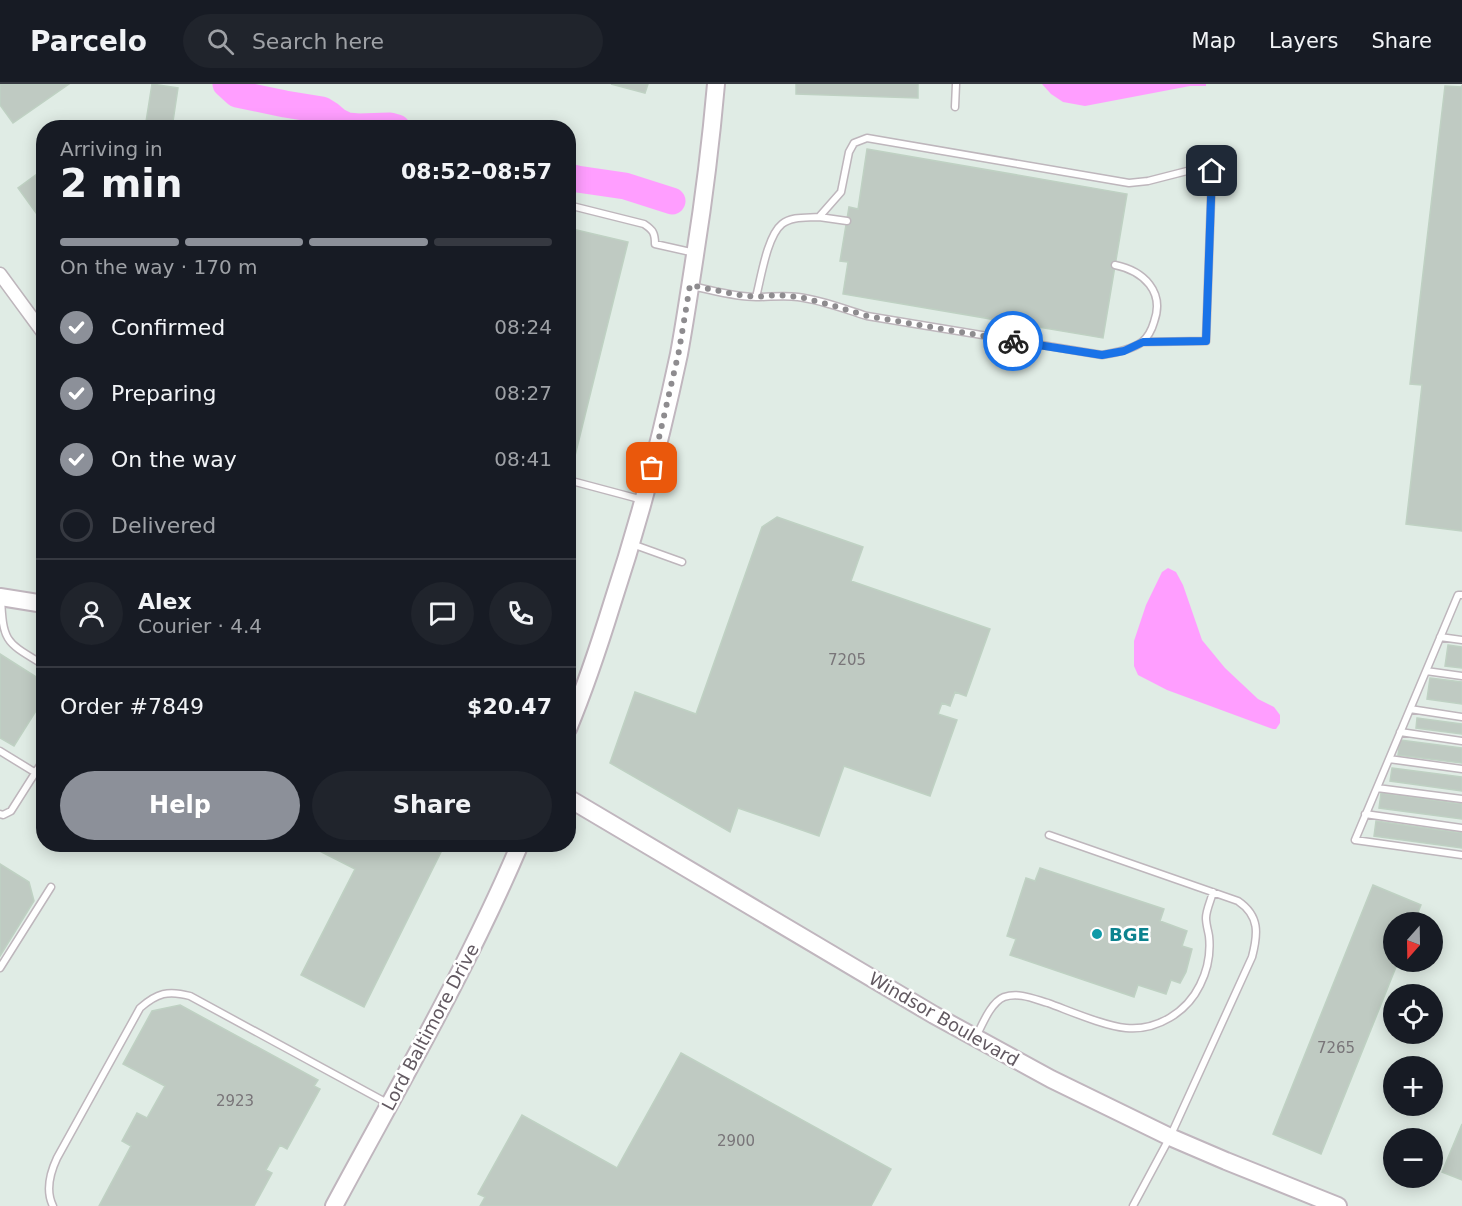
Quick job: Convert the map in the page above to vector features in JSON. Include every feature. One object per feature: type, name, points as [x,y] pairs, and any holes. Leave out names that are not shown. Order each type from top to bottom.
[{"type":"main road","points":[[576,709],[644,500],[677,362],[710,150],[716,84]]},
{"type":"main road","points":[[1,597],[36,603]]},
{"type":"main road","name":"Windsor Boulevard","points":[[576,803],[923,1009],[1061,1084],[1170,1137],[1338,1206]]},
{"type":"main road","name":"Lord Baltimore Drive","points":[[334,1206],[481,931],[516,852]]},
{"type":"street","points":[[0,273],[36,323]]},
{"type":"lane","points":[[955,107],[956,84]]},
{"type":"lane","points":[[690,285],[756,297],[777,295],[800,297],[867,316],[1102,355],[1124,351],[1143,342],[1206,341],[1212,171],[1187,171],[1148,181],[1129,183],[867,138],[854,143],[849,152],[841,192],[819,217]]},
{"type":"lane","points":[[576,207],[644,224],[655,234],[655,244],[695,253]]},
{"type":"lane","points":[[756,297],[772,236],[782,224],[797,218],[819,217],[847,221]]},
{"type":"lane","points":[[1115,265],[1126,267],[1139,274],[1151,285],[1157,299],[1157,315],[1152,330],[1143,342]]},
{"type":"lane","points":[[576,482],[644,500]]},
{"type":"lane","points":[[631,544],[682,562]]},
{"type":"lane","points":[[1462,595],[1458,595],[1355,840],[1462,855]]},
{"type":"lane","points":[[1,597],[2,625],[9,643],[36,660]]},
{"type":"lane","points":[[1440,637],[1462,640]]},
{"type":"lane","points":[[1426,671],[1462,676]]},
{"type":"lane","points":[[1410,709],[1462,717]]},
{"type":"lane","points":[[1400,732],[1462,741]]},
{"type":"lane","points":[[0,751],[35,773],[11,811],[0,814]]},
{"type":"lane","points":[[1389,759],[1462,769]]},
{"type":"lane","points":[[1377,788],[1462,799]]},
{"type":"lane","points":[[1365,814],[1462,828]]},
{"type":"lane","points":[[1049,835],[1238,901],[1247,907],[1257,928],[1252,957],[1170,1137],[1133,1206]]},
{"type":"lane","points":[[0,968],[51,887]]},
{"type":"lane","points":[[975,1038],[995,1003],[1014,995],[1028,996],[1104,1023],[1126,1028],[1159,1023],[1176,1014],[1200,987],[1208,969],[1210,954],[1206,916],[1213,892]]},
{"type":"lane","points":[[53,1206],[49,1194],[49,1181],[57,1158],[140,1008],[149,1000],[165,993],[190,996],[388,1104]]},
{"type":"shaded area","points":[[1042,84],[1206,84],[1206,86],[1190,86],[1085,106],[1063,102]]},
{"type":"shaded area","points":[[1168,568],[1176,572],[1183,585],[1202,640],[1225,668],[1258,699],[1274,707],[1280,715],[1280,723],[1276,729],[1167,690],[1138,675],[1134,666],[1134,641],[1146,605],[1162,572]]},
{"type":"building","points":[[0,84],[69,84],[13,123],[0,105]]},
{"type":"building","points":[[152,84],[178,88],[173,120],[146,120]]},
{"type":"building","points":[[611,84],[648,84],[645,93]]},
{"type":"building","points":[[796,84],[918,84],[918,98],[796,94]]},
{"type":"building","points":[[1445,86],[1462,87],[1462,531],[1406,524],[1422,385],[1410,384]]},
{"type":"building","points":[[867,149],[1127,194],[1103,338],[843,294],[848,262],[840,261],[849,207],[858,209]]},
{"type":"building","points":[[36,175],[36,213],[18,188]]},
{"type":"building","points":[[576,230],[628,242],[576,452]]},
{"type":"building","points":[[777,517],[863,547],[851,581],[990,629],[966,696],[955,692],[950,706],[942,703],[938,714],[957,720],[930,796],[844,766],[819,836],[738,808],[730,832],[610,763],[635,692],[696,714],[762,527]]},
{"type":"building","points":[[1448,645],[1462,647],[1462,668],[1445,666]]},
{"type":"building","points":[[0,654],[36,677],[36,711],[14,746],[0,738]]},
{"type":"building","points":[[1430,678],[1462,682],[1462,704],[1427,699]]},
{"type":"building","points":[[1417,718],[1462,724],[1462,734],[1416,728]]},
{"type":"building","points":[[1400,740],[1462,748],[1462,763],[1398,755]]},
{"type":"building","points":[[1392,768],[1462,777],[1462,791],[1390,781]]},
{"type":"building","points":[[1381,793],[1462,804],[1462,819],[1379,808]]},
{"type":"building","points":[[1376,821],[1462,833],[1462,848],[1374,836]]},
{"type":"building","points":[[322,852],[441,852],[364,1007],[301,975],[355,869]]},
{"type":"building","points":[[0,864],[29,882],[34,901],[0,956]]},
{"type":"building","name":"BGE","points":[[1040,868],[1164,909],[1160,921],[1187,931],[1182,946],[1192,949],[1186,972],[1180,983],[1171,980],[1166,994],[1138,985],[1134,997],[1010,955],[1016,939],[1007,936],[1026,878],[1035,881]]},
{"type":"building","points":[[1373,885],[1421,905],[1418,912],[1383,912],[1383,972],[1394,972],[1389,984],[1383,984],[1383,999],[1321,1154],[1273,1134]]},
{"type":"building","points":[[180,1005],[318,1080],[314,1086],[320,1089],[287,1149],[280,1145],[266,1170],[272,1173],[254,1206],[99,1206],[131,1146],[122,1141],[137,1113],[147,1118],[165,1086],[123,1064],[152,1011]]},
{"type":"building","points":[[681,1053],[891,1169],[871,1206],[480,1206],[485,1197],[478,1194],[522,1115],[617,1168]]},
{"type":"building","points":[[1462,1124],[1462,1180],[1443,1172]]},
{"type":"waterway","points":[[226,84],[237,94],[322,110],[336,120]]},
{"type":"waterway","points":[[576,179],[625,186],[672,201]]},
{"type":"way so far","points":[[652,468],[679,351],[690,285],[756,297],[777,295],[800,297],[867,316],[1013,341]]},
{"type":"place","name":"BGE","points":[[1097,934]]},
{"type":"route","points":[[1013,341],[1102,355],[1124,351],[1143,342],[1206,341],[1212,171]]}]
